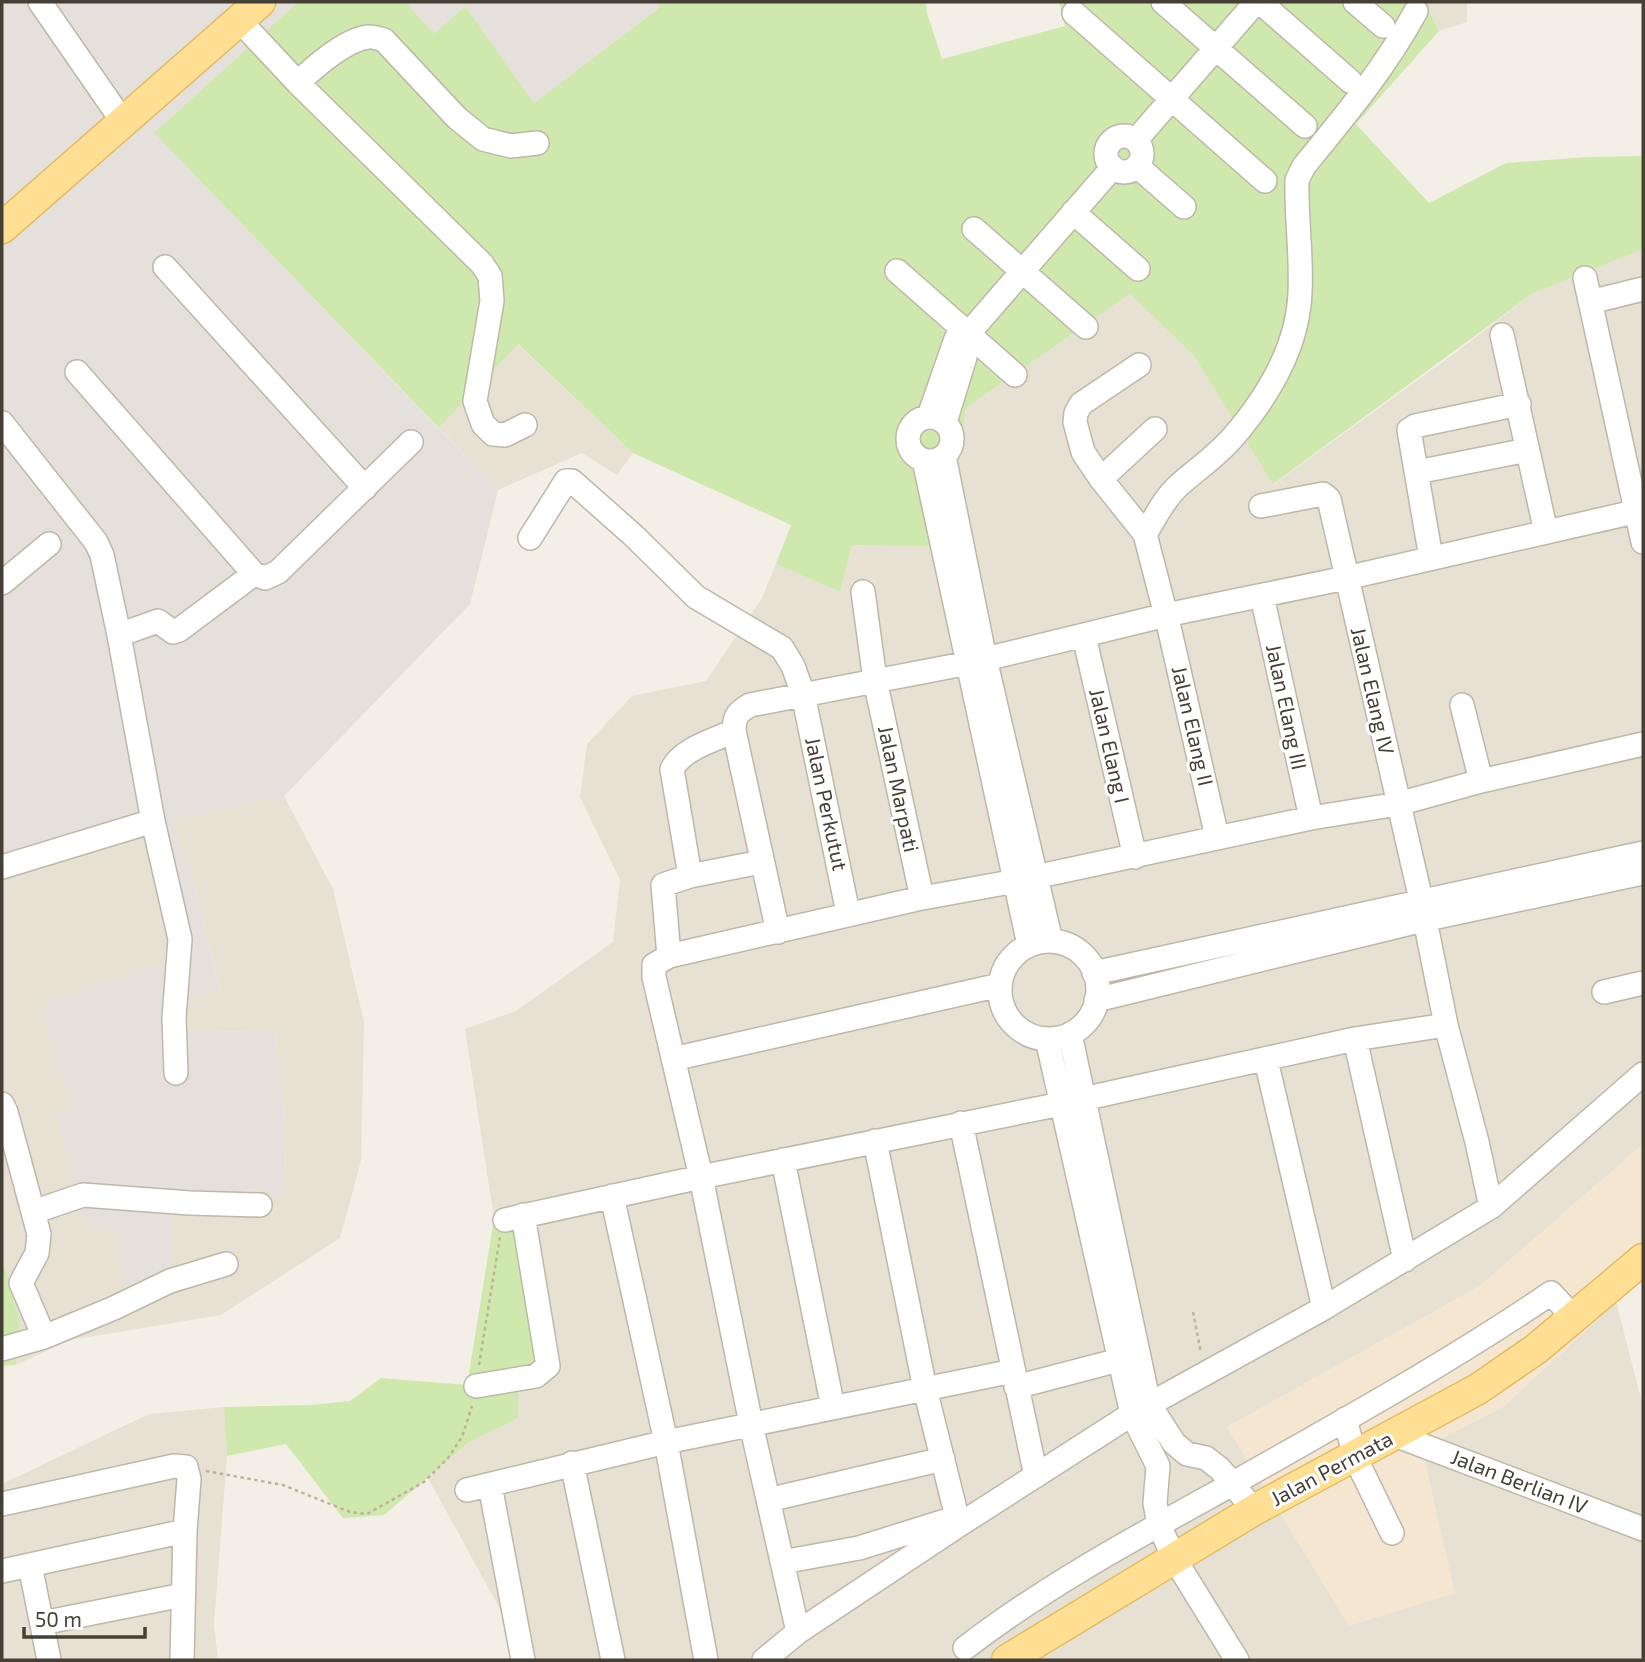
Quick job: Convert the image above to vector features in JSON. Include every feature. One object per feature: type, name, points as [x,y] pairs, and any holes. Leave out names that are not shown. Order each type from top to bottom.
[{"type":"main road","points":[[2,228],[250,11]]},
{"type":"main road","name":"Jalan Permata","points":[[1007,1660],[1254,1510],[1487,1383],[1536,1349],[1643,1259]]},
{"type":"street","points":[[40,2],[123,122]]},
{"type":"street","points":[[1163,2],[1305,126]]},
{"type":"street","points":[[1136,140],[1258,2],[1350,81]]},
{"type":"street","points":[[1355,2],[1383,26]]},
{"type":"street","points":[[250,11],[298,83],[482,264],[490,276],[492,301],[475,401],[483,424],[493,434],[505,435],[525,425]]},
{"type":"street","points":[[1139,365],[1081,404],[1076,412],[1075,422],[1080,444],[1101,479],[1145,534],[1176,488],[1214,457],[1235,435],[1267,390],[1287,353],[1297,320],[1300,292],[1297,180],[1304,166],[1366,91],[1397,47],[1416,11]]},
{"type":"street","points":[[1074,13],[1265,181]]},
{"type":"street","points":[[298,83],[321,60],[349,45],[368,37],[384,40],[457,118],[482,139],[512,146],[537,143]]},
{"type":"street","points":[[1120,137],[1136,140],[1142,150],[1137,166],[1122,172],[1113,167],[1106,152],[1111,142],[1120,137]]},
{"type":"street","points":[[1137,166],[1184,207]]},
{"type":"street","points":[[968,334],[1113,167]]},
{"type":"street","points":[[1073,212],[1138,269]]},
{"type":"street","points":[[974,229],[1086,327]]},
{"type":"street","points":[[165,267],[365,488]]},
{"type":"street","points":[[897,271],[1015,375]]},
{"type":"street","points":[[1585,278],[1640,511],[1643,542]]},
{"type":"street","points":[[1590,302],[1643,289]]},
{"type":"street","points":[[937,419],[970,344],[968,334]]},
{"type":"street","points":[[1503,335],[1546,532]]},
{"type":"street","points":[[77,372],[254,574],[265,578],[278,572],[411,442]]},
{"type":"street","points":[[1431,558],[1409,430],[1411,427],[1518,404]]},
{"type":"street","points":[[934,458],[951,446],[952,440],[937,419]]},
{"type":"street","points":[[934,458],[913,452],[908,439],[916,421],[937,419]]},
{"type":"street","points":[[2,423],[96,542],[102,555],[153,821],[181,950],[174,1018],[176,1073]]},
{"type":"street","points":[[1101,479],[1155,429]]},
{"type":"street","points":[[1416,471],[1527,450]]},
{"type":"street","points":[[934,458],[1040,943]]},
{"type":"street","name":"Jalan Perkutut","points":[[530,538],[566,481],[572,481],[634,536],[696,597],[782,648],[793,666],[803,694],[848,914]]},
{"type":"street","name":"Jalan Elang IV","points":[[1261,506],[1327,495],[1446,1025],[1491,1207]]},
{"type":"street","points":[[778,932],[734,731],[737,713],[750,705],[977,661],[1166,615],[1346,578],[1640,511]]},
{"type":"street","name":"Jalan Elang II","points":[[1145,534],[1217,837]]},
{"type":"street","points":[[2,583],[49,544]]},
{"type":"street","points":[[119,635],[158,621],[173,632],[179,631],[254,574]]},
{"type":"street","name":"Jalan Marpati","points":[[863,593],[875,680],[922,898]]},
{"type":"street","name":"Jalan Elang III","points":[[1262,596],[1311,818]]},
{"type":"street","name":"Jalan Elang I","points":[[1084,636],[1135,857]]},
{"type":"street","points":[[1462,705],[1481,781]]},
{"type":"street","points":[[690,876],[672,769],[678,760],[693,750],[734,731]]},
{"type":"street","points":[[798,1632],[654,965],[669,956],[848,914],[1135,857],[1311,818],[1398,804],[1481,781],[1643,744]]},
{"type":"street","points":[[2,867],[153,821]]},
{"type":"street","points":[[1096,1000],[1422,910],[1643,853]]},
{"type":"street","points":[[669,956],[663,886],[690,876],[761,862]]},
{"type":"street","points":[[1094,973],[1422,910],[1643,873]]},
{"type":"street","points":[[1040,943],[1072,947],[1081,954],[1094,973],[1097,986],[1096,1000],[1087,1020],[1070,1034],[1047,1039],[1036,1037],[1016,1026],[1003,1007],[1000,985],[1009,961],[1040,943]]},
{"type":"street","points":[[1604,992],[1643,982]]},
{"type":"street","points":[[673,1059],[1000,985]]},
{"type":"street","points":[[476,1386],[536,1376],[548,1366],[514,1218],[1356,1039],[1446,1025]]},
{"type":"street","points":[[1070,1034],[1072,1100],[1119,1360],[1141,1409],[1181,1450],[1206,1458],[1220,1469],[1254,1510]]},
{"type":"street","points":[[1047,1039],[1072,1100],[1141,1409],[1158,1466],[1156,1503],[1159,1525],[1174,1558],[1237,1660]]},
{"type":"street","points":[[1356,1039],[1405,1260]]},
{"type":"street","points":[[1266,1060],[1325,1308]]},
{"type":"street","points":[[764,1660],[798,1632],[958,1521],[1036,1476],[1141,1409],[1325,1308],[1491,1207],[1643,1074]]},
{"type":"street","points":[[2,1104],[39,1234],[37,1253],[21,1283],[44,1337]]},
{"type":"street","points":[[961,1123],[1036,1476]]},
{"type":"street","points":[[875,1141],[925,1389],[958,1521]]},
{"type":"street","points":[[783,1160],[833,1408]]},
{"type":"street","points":[[33,1212],[83,1195],[260,1205]]},
{"type":"street","points":[[612,1196],[666,1442],[706,1660]]},
{"type":"street","points":[[2,1349],[44,1337],[170,1281],[226,1264]]},
{"type":"street","points":[[965,1648],[1011,1613],[1460,1352],[1551,1293],[1574,1318]]},
{"type":"street","points":[[467,1490],[666,1442],[925,1389],[1015,1379],[1119,1360]]},
{"type":"street","points":[[1345,1419],[1355,1457],[1392,1533]]},
{"type":"street","name":"Jalan Berlian IV","points":[[1395,1435],[1643,1529]]},
{"type":"street","points":[[768,1500],[943,1459]]},
{"type":"street","points":[[572,1463],[613,1660]]},
{"type":"street","points":[[2,1504],[174,1466],[186,1467],[189,1479],[181,1660]]},
{"type":"street","points":[[490,1485],[523,1660]]},
{"type":"street","points":[[782,1562],[859,1548],[958,1521]]},
{"type":"street","points":[[2,1571],[185,1531]]},
{"type":"street","points":[[30,1565],[49,1660]]},
{"type":"street","points":[[41,1623],[183,1595]]},
{"type":"path","points":[[186,1467],[283,1485],[350,1512],[367,1514],[424,1482],[448,1458],[462,1437],[470,1416],[499,1238],[514,1218]]},
{"type":"path","points":[[1193,1312],[1205,1373]]},
{"type":"shaded area","points":[[2,2],[298,2],[154,133],[498,490],[470,604],[284,796],[173,819],[193,880],[220,991],[180,998],[188,1031],[275,1032],[286,1130],[285,1196],[173,1200],[174,1276],[129,1303],[111,1224],[87,1228],[55,1116],[72,1108],[39,1007],[185,956],[149,828],[2,884]]},
{"type":"shaded area","points":[[405,2],[657,2],[661,6],[534,103],[465,6],[434,35]]},
{"type":"shaded area","points":[[1425,2],[1467,2],[1467,22],[1439,31]]},
{"type":"shaded area","points":[[1643,249],[1643,1144],[1480,1286],[1227,1427],[1349,1625],[1454,1593],[1422,1449],[1504,1406],[1616,1302],[1643,1406],[1643,1660],[528,1660],[428,1478],[469,1442],[518,1418],[518,1377],[531,1234],[494,1219],[465,1029],[516,1011],[613,942],[620,880],[580,797],[587,744],[632,696],[706,681],[762,598],[776,564],[840,592],[852,545],[945,547],[966,408],[1130,294],[1195,357],[1274,484],[1533,293]]},
{"type":"shaded area","points":[[517,344],[633,453],[617,475],[582,453],[498,490],[439,428]]},
{"type":"shaded area","points":[[284,796],[333,889],[364,1022],[361,1161],[340,1238],[221,1315],[70,1340],[16,1365],[19,1318],[2,1257],[2,884],[149,828],[186,956],[40,1007],[72,1108],[87,1227],[111,1223],[129,1302],[172,1200],[285,1196],[286,1130],[275,1032],[188,1031],[180,998],[220,990],[193,880],[173,819]]},
{"type":"shaded area","points":[[1643,1144],[1643,1278],[1504,1406],[1422,1449],[1455,1593],[1349,1626],[1227,1427],[1480,1286]]},
{"type":"shaded area","points":[[224,1407],[227,1456],[214,1624],[218,1660],[2,1660],[2,1484],[149,1414]]},
{"type":"green space","points":[[298,2],[405,2],[434,34],[465,6],[534,103],[660,7],[657,2],[926,2],[942,59],[1065,26],[1059,2],[1425,2],[1439,31],[1356,124],[1429,203],[1506,163],[1643,156],[1643,249],[1533,293],[1273,484],[1195,357],[1130,294],[966,408],[945,547],[852,545],[840,592],[776,564],[791,525],[633,453],[518,344],[439,428],[154,133]]},
{"type":"green space","points":[[494,1219],[531,1234],[551,1366],[518,1377],[518,1418],[469,1442],[384,1515],[343,1518],[286,1444],[227,1456],[224,1407],[311,1405],[350,1401],[381,1378],[467,1385]]},
{"type":"green space","points":[[2,1257],[19,1318],[16,1365],[2,1366]]}]
